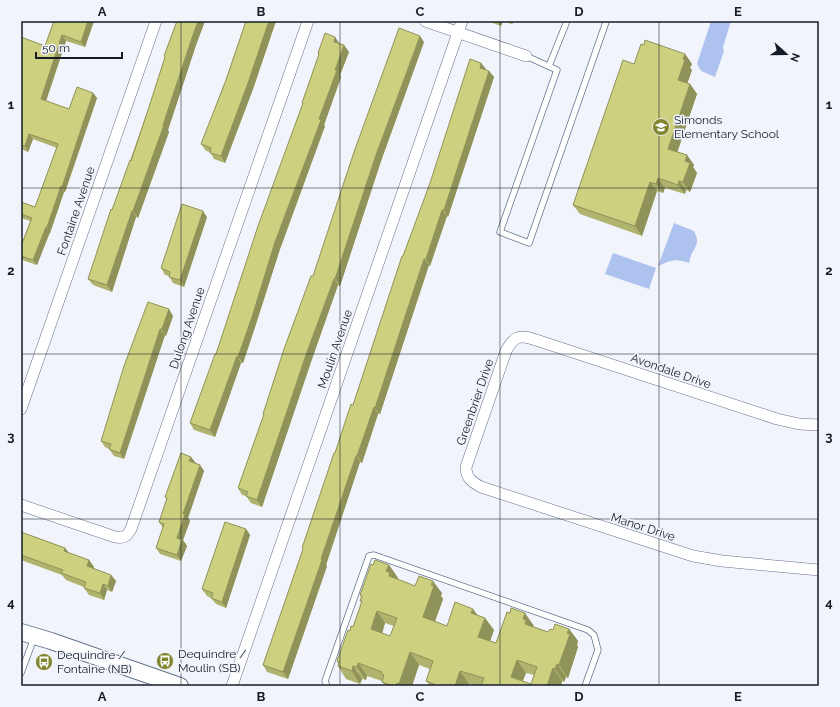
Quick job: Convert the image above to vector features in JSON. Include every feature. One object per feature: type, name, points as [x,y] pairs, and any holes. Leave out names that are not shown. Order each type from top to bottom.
[{"type":"main road","points":[[25,634],[180,686]]},
{"type":"street","name":"Fontaine Avenue","points":[[21,410],[156,21]]},
{"type":"street","name":"Dulong Avenue","points":[[21,505],[115,538],[124,538],[131,529],[308,21]]},
{"type":"street","points":[[425,21],[526,56]]},
{"type":"street","name":"Moulin Avenue","points":[[232,686],[462,21]]},
{"type":"street","name":"Avondale Drive","points":[[517,338],[522,336],[533,339],[777,419],[799,424],[819,425]]},
{"type":"street","name":"Greenbrier Drive","points":[[468,477],[466,467],[506,351],[517,338]]},
{"type":"street","name":"Manor Drive","points":[[468,477],[481,487],[686,554],[722,561],[819,570]]},
{"type":"lane","points":[[548,66],[567,21]]},
{"type":"lane","points":[[526,56],[557,70],[500,232],[529,243],[606,22],[604,21]]},
{"type":"lane","points":[[327,686],[325,681],[369,556],[374,555],[588,630],[594,635],[598,650],[585,686]]},
{"type":"lane","points":[[21,674],[25,634]]},
{"type":"shaded area","points":[[711,21],[731,21],[723,47],[724,51],[715,77],[701,71],[697,64]]},
{"type":"shaded area","points":[[674,223],[694,231],[697,238],[696,245],[691,254],[689,263],[674,260],[658,266]]},
{"type":"shaded area","points":[[613,253],[656,268],[649,289],[605,274]]},
{"type":"building","points":[[54,21],[88,21],[81,42],[62,35],[41,99],[69,109],[77,87],[93,93],[62,187],[61,186],[47,227],[33,260],[21,256],[21,246],[32,218],[21,214],[21,202],[35,207],[58,144],[29,134],[25,146],[21,145],[21,37],[45,46]]},
{"type":"building","points":[[177,21],[198,21],[164,125],[132,211],[107,285],[88,279],[111,209],[112,210],[130,160],[131,161],[165,57],[164,56]]},
{"type":"building","points":[[246,21],[269,21],[221,156],[210,153],[211,148],[201,144],[226,80]]},
{"type":"building","points":[[399,28],[420,36],[376,155],[335,279],[307,352],[257,500],[246,496],[248,492],[238,488],[264,414],[284,349],[311,276],[313,276],[354,152]]},
{"type":"building","points":[[325,33],[335,37],[334,42],[344,45],[335,70],[337,70],[319,119],[321,120],[275,242],[238,357],[237,356],[210,430],[190,423],[216,354],[258,226],[303,103]]},
{"type":"building","points":[[645,40],[685,54],[683,59],[685,60],[678,80],[690,84],[668,149],[687,155],[685,161],[690,163],[683,182],[679,181],[678,185],[658,178],[656,184],[650,182],[635,226],[573,205],[623,60],[634,64],[641,44],[644,45]]},
{"type":"building","points":[[470,59],[481,63],[480,68],[489,71],[444,210],[442,210],[426,259],[424,259],[375,408],[374,407],[356,456],[283,672],[263,665],[334,453],[351,404],[353,405],[402,256],[430,183]]},
{"type":"building","points":[[182,204],[203,211],[180,280],[169,277],[170,272],[161,268]]},
{"type":"building","points":[[148,302],[169,309],[162,329],[160,329],[120,453],[109,449],[111,444],[101,441],[124,366]]},
{"type":"building","points":[[181,453],[191,457],[189,461],[200,465],[183,514],[185,514],[177,538],[182,540],[177,555],[156,548],[164,524],[159,522],[167,498],[165,497]]},
{"type":"building","points":[[225,522],[246,529],[222,602],[211,598],[213,593],[202,589]]},
{"type":"building","points":[[21,532],[65,548],[64,551],[89,560],[87,566],[111,575],[108,586],[103,584],[100,593],[84,588],[86,582],[61,573],[63,570],[21,555]]},
{"type":"building","points":[[375,560],[389,565],[386,571],[390,573],[389,576],[415,586],[419,576],[433,581],[431,585],[434,586],[423,617],[447,626],[455,602],[473,609],[471,613],[485,618],[478,637],[496,643],[507,612],[510,613],[511,608],[525,613],[523,619],[526,620],[525,624],[548,632],[550,629],[553,630],[555,624],[569,629],[567,633],[570,634],[559,665],[557,664],[555,669],[553,668],[547,686],[481,686],[484,678],[460,671],[455,686],[433,686],[434,684],[426,681],[433,661],[410,652],[399,684],[397,683],[395,686],[382,682],[384,675],[381,674],[382,672],[358,663],[357,667],[353,666],[352,671],[338,666],[339,662],[337,661],[348,630],[350,631],[351,626],[353,627],[362,601],[360,601],[362,596],[360,595],[371,564],[373,565]],"holes":[[[377,611],[397,618],[390,636],[371,629]],[[517,660],[537,667],[531,684],[511,677]]]},
{"type":"place","name":"Simonds Elementary School","points":[[661,127]]},
{"type":"place","name":"Dequindre / Moulin (SB)","points":[[165,661]]},
{"type":"place","name":"Dequindre / Fontaine (NB)","points":[[44,662]]}]
